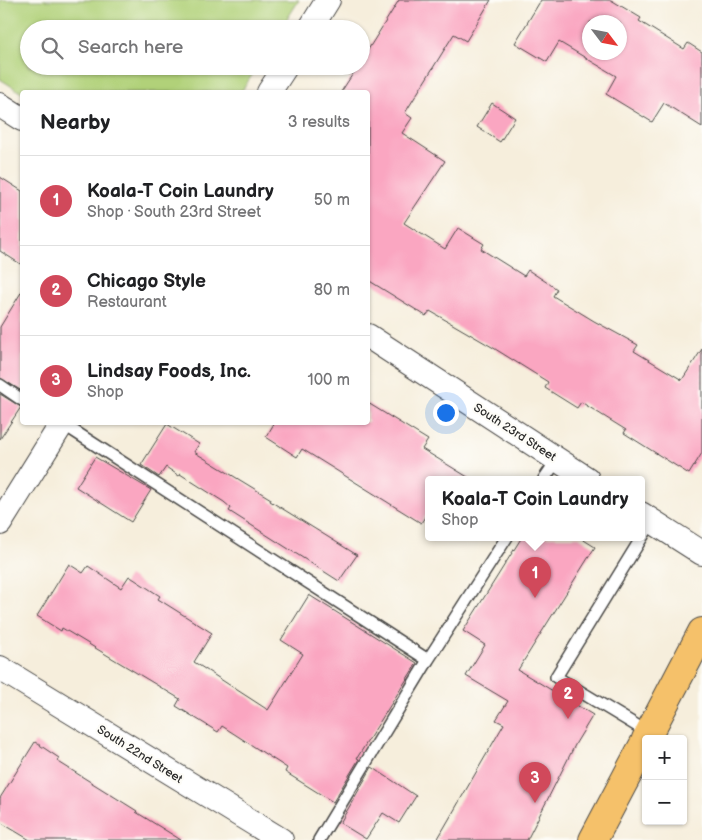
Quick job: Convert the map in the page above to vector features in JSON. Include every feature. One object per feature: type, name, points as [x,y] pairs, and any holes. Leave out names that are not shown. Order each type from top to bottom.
[{"type":"main road","points":[[648,735],[702,632]]},
{"type":"main road","points":[[593,840],[642,747]]},
{"type":"street","points":[[316,20],[328,0]]},
{"type":"street","points":[[271,90],[280,75]]},
{"type":"street","points":[[0,105],[20,118]]},
{"type":"street","name":"South 23rd Street","points":[[370,337],[583,476]]},
{"type":"street","points":[[0,523],[61,425]]},
{"type":"street","points":[[647,517],[702,553]]},
{"type":"street","name":"South 22nd Street","points":[[0,668],[280,840]]},
{"type":"lane","points":[[0,386],[20,399]]},
{"type":"lane","points":[[65,425],[428,660]]},
{"type":"lane","points":[[546,476],[557,460]]},
{"type":"lane","points":[[319,840],[428,660],[503,541]]},
{"type":"lane","points":[[633,541],[556,677],[644,735]]},
{"type":"green space","points":[[0,0],[299,0],[287,20],[20,20],[20,75],[252,75],[242,90],[20,90],[20,92],[0,79]]},
{"type":"building","points":[[399,0],[491,0],[466,41],[454,34],[405,113],[412,118],[402,133],[445,161],[404,223],[445,249],[458,228],[484,244],[481,249],[524,276],[528,270],[557,289],[553,296],[638,345],[634,351],[682,380],[702,349],[702,453],[689,474],[624,433],[626,430],[581,402],[577,408],[545,388],[548,382],[492,347],[430,311],[426,316],[370,281],[370,90],[342,90],[352,75],[370,75],[370,47]]},
{"type":"building","points":[[541,0],[611,0],[641,18],[639,21],[684,49],[688,43],[702,52],[702,127],[664,103],[652,122],[606,94],[616,76],[589,60],[627,60],[627,15],[582,15],[582,56],[559,42],[547,62],[515,43]]},
{"type":"building","points":[[492,103],[515,118],[500,142],[477,127]]},
{"type":"building","points":[[0,177],[20,190],[20,264],[0,251]]},
{"type":"building","points":[[20,294],[20,390],[0,378],[0,327]]},
{"type":"building","points":[[0,394],[20,406],[20,409],[0,439]]},
{"type":"building","points":[[370,404],[428,440],[422,449],[466,476],[425,476],[425,517],[421,523],[302,449],[297,457],[266,437],[273,425],[370,425]]},
{"type":"building","points":[[166,425],[169,425],[199,444],[194,452],[357,555],[339,581],[229,511],[231,508],[224,502],[180,474],[179,476],[166,467],[159,477],[141,465]]},
{"type":"building","points":[[95,457],[151,490],[131,522],[76,487]]},
{"type":"building","points":[[519,541],[585,541],[595,547],[518,670],[593,715],[576,743],[527,840],[437,840],[504,724],[496,720],[508,701],[466,676],[485,645],[463,631]]},
{"type":"building","points":[[69,564],[83,573],[88,566],[121,588],[129,576],[160,596],[158,599],[212,633],[194,662],[268,710],[303,654],[281,640],[309,595],[417,663],[357,758],[359,759],[333,802],[285,772],[287,768],[222,726],[218,732],[176,706],[180,699],[62,628],[61,631],[37,616]]},
{"type":"building","points":[[35,742],[59,758],[57,761],[181,840],[30,840],[0,822],[0,798]]},
{"type":"building","points":[[372,767],[416,796],[399,823],[383,813],[366,839],[340,823]]},
{"type":"place","name":"Koala-T Coin Laundry","points":[[535,598]]},
{"type":"place","name":"Chicago Style","points":[[568,719]]},
{"type":"place","name":"Lindsay Foods, Inc.","points":[[535,803]]}]
